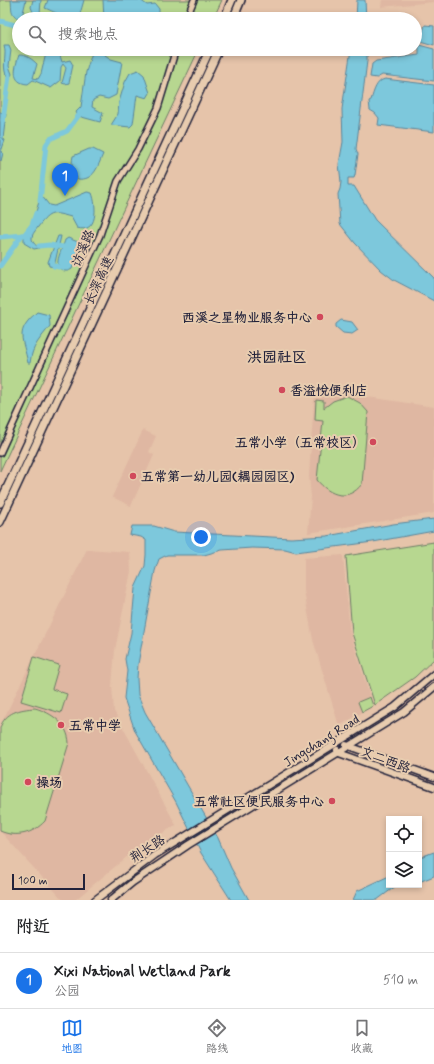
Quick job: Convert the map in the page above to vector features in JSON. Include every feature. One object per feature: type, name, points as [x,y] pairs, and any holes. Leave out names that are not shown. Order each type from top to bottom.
[{"type":"highway","points":[[227,12],[232,0]]},
{"type":"highway","points":[[236,12],[241,0]]},
{"type":"highway","name":"长深高速","points":[[0,503],[207,56]]},
{"type":"highway","name":"长深高速","points":[[0,522],[216,56]]},
{"type":"main road","name":"Jingchang Road","points":[[215,820],[395,707],[434,674]]},
{"type":"main road","name":"Jingchang Road","points":[[218,827],[404,712],[434,687]]},
{"type":"main road","name":"文二西路","points":[[342,740],[347,747],[434,777]]},
{"type":"main road","points":[[334,745],[338,753]]},
{"type":"main road","name":"文二西路","points":[[338,753],[434,787]]},
{"type":"main road","name":"荆长路","points":[[95,900],[127,874],[215,820]]},
{"type":"main road","name":"荆长路","points":[[111,900],[133,882],[218,827]]},
{"type":"street","points":[[189,12],[194,0]]},
{"type":"street","name":"访溪路","points":[[0,453],[100,235],[118,181],[138,149],[158,108],[174,56]]},
{"type":"shaded area","points":[[382,0],[434,0],[434,2],[381,7]]},
{"type":"shaded area","name":"五常小学（五常校区）","points":[[328,391],[434,407],[434,513],[308,533],[311,497],[309,476],[314,399],[321,392]]},
{"type":"shaded area","name":"五常第一幼儿园(耦园园区)","points":[[143,430],[156,436],[149,452],[154,455],[131,506],[112,497]]},
{"type":"shaded area","name":"五常中学","points":[[87,549],[130,552],[131,571],[115,650],[112,686],[114,711],[176,825],[135,850],[75,900],[63,900],[0,831],[0,726]]},
{"type":"shaded area","points":[[343,555],[350,632],[373,706],[339,726],[313,640],[304,591],[304,558]]},
{"type":"green space","points":[[0,0],[222,0],[216,12],[12,12],[12,56],[196,56],[0,471]]},
{"type":"green space","points":[[347,396],[360,403],[368,412],[362,484],[357,490],[351,493],[339,495],[322,486],[317,480],[323,421],[315,420],[316,400],[324,401],[324,408],[333,401]]},
{"type":"green space","points":[[434,542],[434,659],[415,677],[375,705],[352,633],[346,556]]},
{"type":"green space","points":[[34,657],[59,665],[52,689],[67,694],[61,713],[21,701]]},
{"type":"green space","points":[[370,697],[373,706],[362,712],[358,702]]},
{"type":"green space","name":"操场","points":[[35,708],[53,716],[58,720],[66,730],[69,743],[45,821],[35,829],[24,834],[6,833],[0,831],[0,728],[5,718],[14,712]]},
{"type":"water","points":[[11,0],[26,0],[23,12],[13,12]]},
{"type":"water","points":[[33,0],[41,0],[40,12],[33,12],[31,7]]},
{"type":"water","points":[[48,0],[84,0],[81,12],[55,12],[45,8]]},
{"type":"water","points":[[103,0],[140,0],[147,5],[155,4],[159,9],[159,12],[104,12]]},
{"type":"water","points":[[357,0],[365,0],[366,12],[356,12]]},
{"type":"water","points":[[425,25],[434,26],[434,45],[422,42],[422,35]]},
{"type":"water","points":[[4,45],[9,45],[11,50],[9,66],[12,74],[11,76],[6,75],[5,71]]},
{"type":"water","points":[[422,46],[434,49],[434,81],[382,75],[377,78],[370,77],[372,64],[376,61],[422,56]]},
{"type":"water","points":[[19,56],[29,58],[37,64],[33,78],[38,79],[41,74],[45,56],[60,56],[62,62],[70,60],[73,65],[69,83],[62,83],[66,68],[63,64],[61,67],[60,81],[51,88],[33,80],[28,84],[18,81],[15,74],[15,69]]},
{"type":"water","points":[[91,56],[106,56],[122,62],[116,95],[108,99],[99,97],[93,100],[92,107],[103,113],[100,122],[78,116],[76,112],[81,107],[86,72]]},
{"type":"water","points":[[350,56],[367,56],[356,149],[358,154],[355,175],[354,178],[348,178],[348,186],[354,186],[375,220],[434,278],[434,301],[394,280],[381,270],[355,243],[340,224],[338,194],[341,182],[339,164],[343,142],[342,109]]},
{"type":"water","points":[[138,70],[144,75],[150,93],[147,98],[137,95],[133,124],[130,127],[111,125],[118,114],[119,102],[125,82],[130,73]]},
{"type":"water","points":[[385,79],[434,85],[434,132],[378,125],[379,118],[370,110],[369,101],[371,100],[377,84]]},
{"type":"water","points":[[0,112],[6,114],[3,139],[5,140],[1,152],[3,153],[1,161],[0,160]]},
{"type":"water","points":[[89,149],[93,149],[103,154],[95,172],[92,175],[88,178],[78,179],[72,168],[73,156]]},
{"type":"water","points":[[87,192],[92,193],[95,205],[94,218],[89,227],[84,229],[77,228],[71,217],[60,214],[52,214],[42,222],[33,235],[33,241],[39,248],[34,249],[24,243],[24,235],[32,225],[41,195],[49,205],[54,206]]},
{"type":"water","points":[[58,236],[61,236],[54,267],[49,266],[48,262]]},
{"type":"water","points":[[68,238],[78,242],[80,246],[72,269],[66,271],[59,268],[58,260],[65,240]]},
{"type":"water","points":[[37,312],[49,315],[50,326],[37,343],[30,363],[28,363],[22,336],[23,330],[25,325]]},
{"type":"water","points":[[341,320],[352,322],[358,330],[352,334],[343,333],[336,327],[336,324]]},
{"type":"water","points":[[434,519],[434,531],[373,542],[296,552],[285,549],[252,548],[222,550],[204,555],[167,555],[159,559],[155,571],[138,664],[138,695],[145,712],[218,838],[231,868],[249,900],[231,900],[201,853],[176,802],[135,731],[124,698],[127,671],[125,659],[131,633],[135,588],[145,566],[146,555],[146,540],[141,537],[130,535],[132,526],[154,526],[174,532],[291,538],[327,536],[393,524]]},
{"type":"water","points":[[434,852],[434,876],[422,881],[422,857]]},
{"type":"water","points":[[386,877],[386,888],[393,888],[377,900],[353,900],[357,891]]},
{"type":"waterway","points":[[0,21],[12,24]]},
{"type":"waterway","points":[[3,120],[9,76]]},
{"type":"waterway","points":[[40,201],[46,145],[50,139],[67,131],[82,111]]},
{"type":"waterway","points":[[0,237],[24,235],[32,225],[36,213]]},
{"type":"waterway","points":[[0,266],[22,235]]},
{"type":"waterway","points":[[39,246],[49,245],[64,247]]},
{"type":"waterway","points":[[54,266],[59,267]]},
{"type":"place","name":"Xixi National Wetland Park","points":[[65,196]]},
{"type":"place","name":"西溪之星物业服务中心","points":[[320,317]]},
{"type":"place","name":"香溢悦便利店","points":[[282,390]]},
{"type":"place","name":"五常小学（五常校区）","points":[[373,442]]},
{"type":"place","name":"五常第一幼儿园(耦园园区)","points":[[133,476]]},
{"type":"place","name":"五常中学","points":[[61,725]]},
{"type":"place","name":"操场","points":[[28,782]]},
{"type":"place","name":"五常社区便民服务中心","points":[[332,801]]},
{"type":"district","name":"洪园社区","points":[[277,357]]}]
